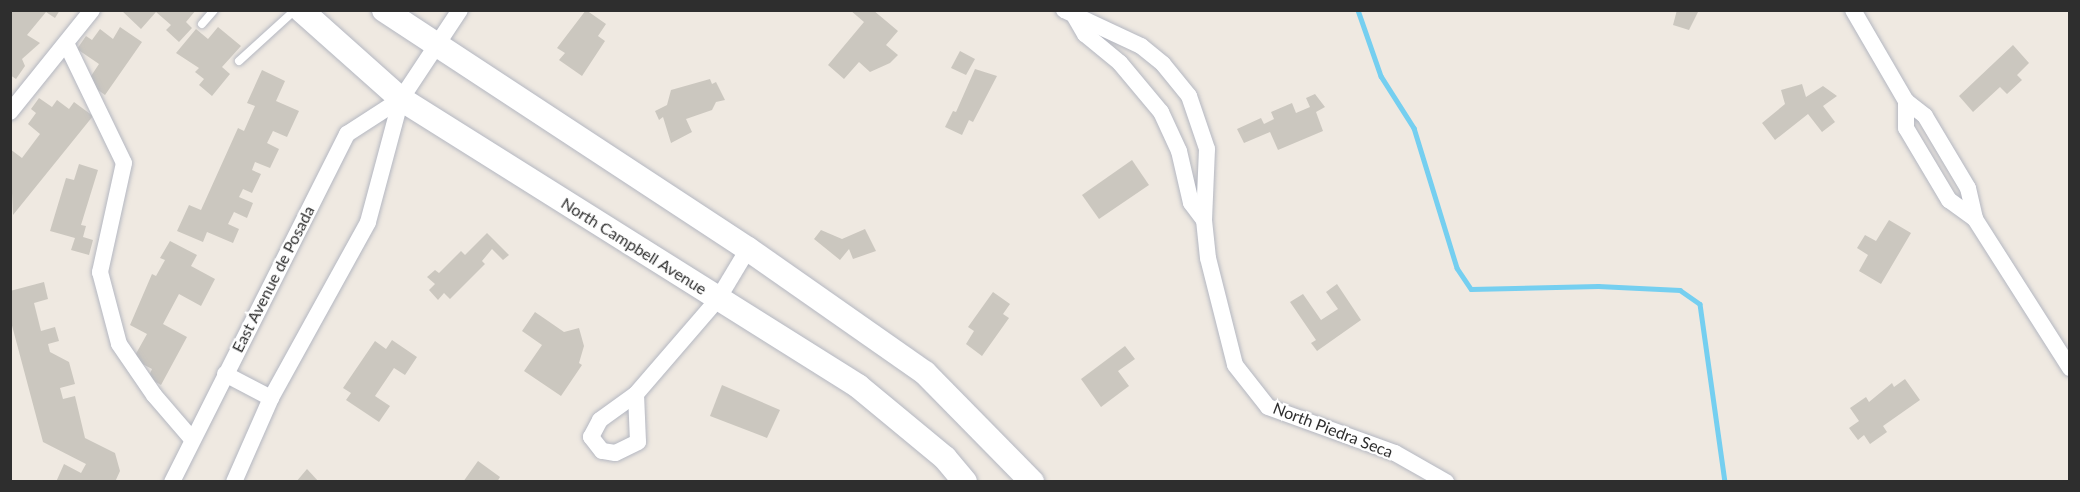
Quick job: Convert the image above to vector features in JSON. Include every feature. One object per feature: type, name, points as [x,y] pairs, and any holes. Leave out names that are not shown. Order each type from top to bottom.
[{"type":"main road","name":"North Campbell Avenue","points":[[301,10],[401,99],[858,386],[945,458],[965,482]]},
{"type":"main road","points":[[384,10],[748,249],[925,373],[1032,482]]},
{"type":"street","points":[[10,112],[92,10]]},
{"type":"street","points":[[437,45],[460,10]]},
{"type":"street","points":[[1853,10],[1906,101],[1925,116],[1968,188],[1976,219],[2070,368]]},
{"type":"street","name":"North Piedra Seca","points":[[1070,14],[1085,34],[1120,63],[1161,112],[1179,152],[1191,203],[1204,220]]},
{"type":"street","name":"North Piedra Seca","points":[[1070,14],[1097,23],[1141,45],[1162,63],[1189,96],[1207,149],[1204,220],[1209,258],[1235,365],[1268,406],[1395,453],[1446,482]]},
{"type":"street","points":[[66,43],[124,163],[100,272],[119,344],[154,395],[192,439]]},
{"type":"street","name":"East Avenue de Posada","points":[[234,482],[271,398],[368,222],[401,99],[437,45]]},
{"type":"street","name":"East Avenue de Posada","points":[[172,482],[347,134],[401,99]]},
{"type":"street","points":[[636,394],[718,299],[748,249]]},
{"type":"street","points":[[225,374],[271,398]]},
{"type":"lane","points":[[202,24],[214,10]]},
{"type":"lane","points":[[239,61],[295,10]]},
{"type":"building","points":[[10,10],[60,10],[55,18],[46,12],[27,35],[40,43],[22,59],[25,66],[16,79],[10,75]]},
{"type":"building","points":[[121,10],[196,10],[186,22],[192,28],[179,42],[166,30],[171,25],[156,12],[141,29]]},
{"type":"building","points":[[586,10],[606,24],[598,36],[605,41],[582,76],[559,60],[565,53],[557,48]]},
{"type":"building","points":[[850,10],[873,10],[898,31],[886,45],[898,55],[890,63],[870,72],[859,62],[844,79],[828,65],[864,22]]},
{"type":"building","points":[[1677,10],[1699,10],[1689,30],[1673,25]]},
{"type":"building","points":[[120,27],[142,42],[105,95],[87,82],[99,64],[77,49],[86,36],[92,40],[100,29],[113,39]]},
{"type":"building","points":[[218,27],[241,46],[222,67],[230,74],[212,96],[199,85],[204,79],[195,72],[199,68],[176,53],[196,29],[208,39]]},
{"type":"building","points":[[2013,45],[2029,63],[2017,75],[2022,80],[2007,94],[2000,87],[1973,112],[1959,96]]},
{"type":"building","points":[[960,51],[975,59],[966,75],[951,68]]},
{"type":"building","points":[[975,69],[997,76],[973,122],[969,120],[962,135],[945,127],[953,111],[956,112]]},
{"type":"building","points":[[262,70],[285,81],[276,101],[299,111],[287,137],[273,131],[267,143],[279,149],[270,168],[255,162],[252,170],[261,174],[252,193],[243,189],[239,197],[253,203],[247,218],[234,212],[228,224],[239,229],[233,243],[207,232],[203,242],[177,231],[189,205],[201,210],[238,128],[244,131],[255,106],[247,103]]},
{"type":"building","points":[[710,79],[712,84],[716,82],[725,100],[716,102],[712,110],[686,119],[692,132],[671,143],[663,117],[659,120],[655,111],[667,105],[671,90]]},
{"type":"building","points":[[1802,84],[1806,97],[1823,86],[1837,96],[1823,106],[1835,122],[1822,132],[1808,114],[1775,140],[1762,123],[1785,104],[1781,90]]},
{"type":"building","points":[[1315,94],[1325,107],[1316,112],[1323,131],[1278,150],[1270,132],[1244,143],[1237,129],[1261,118],[1264,124],[1274,119],[1271,112],[1292,103],[1296,113],[1310,107],[1306,98]]},
{"type":"building","points":[[39,98],[52,107],[57,100],[69,109],[74,102],[93,116],[13,215],[10,149],[22,158],[40,134],[28,124],[36,113],[31,109]]},
{"type":"building","points":[[1132,160],[1149,185],[1099,219],[1082,195]]},
{"type":"building","points":[[79,164],[98,170],[81,225],[86,226],[83,237],[93,240],[89,255],[71,250],[75,238],[50,231],[66,178],[74,180]]},
{"type":"building","points":[[1889,220],[1911,233],[1881,284],[1859,271],[1868,255],[1857,248],[1865,235],[1876,241]]},
{"type":"building","points":[[865,229],[876,251],[853,259],[849,249],[840,260],[814,239],[821,230],[842,239]]},
{"type":"building","points":[[487,233],[509,255],[503,260],[492,249],[482,261],[485,264],[450,299],[444,293],[438,300],[429,290],[435,284],[427,277],[435,270],[439,273],[461,251],[465,255]]},
{"type":"building","points":[[170,241],[197,255],[191,266],[215,279],[201,306],[179,294],[163,324],[187,337],[161,385],[148,378],[152,369],[133,359],[147,334],[130,325],[152,274],[156,276],[165,260],[160,258]]},
{"type":"building","points":[[44,282],[48,299],[34,303],[41,331],[55,327],[59,341],[48,344],[50,352],[69,362],[75,384],[60,388],[63,399],[75,396],[85,438],[115,453],[120,471],[115,482],[56,482],[64,464],[81,473],[86,464],[43,442],[10,318],[10,291]]},
{"type":"building","points":[[1337,284],[1361,320],[1317,351],[1311,343],[1316,340],[1290,302],[1303,294],[1321,320],[1338,309],[1326,292]]},
{"type":"building","points":[[993,292],[1010,304],[1003,314],[1009,318],[982,356],[966,344],[974,331],[968,327]]},
{"type":"building","points":[[535,312],[564,332],[579,328],[584,346],[579,363],[582,365],[561,396],[524,371],[542,345],[522,331]]},
{"type":"building","points":[[392,340],[417,357],[405,375],[394,368],[375,396],[390,406],[379,422],[346,400],[351,393],[343,388],[375,341],[386,349]]},
{"type":"building","points":[[1125,346],[1135,359],[1118,371],[1129,386],[1101,407],[1081,379]]},
{"type":"building","points":[[1905,379],[1920,400],[1883,426],[1887,432],[1870,444],[1864,435],[1858,440],[1849,428],[1859,421],[1850,408],[1866,397],[1869,402],[1892,383],[1894,387]]},
{"type":"building","points":[[722,385],[780,410],[767,438],[710,416]]},
{"type":"building","points":[[478,461],[500,477],[497,482],[463,482]]},
{"type":"building","points":[[307,469],[319,482],[296,482]]},
{"type":"waterway","points":[[1358,10],[1381,76],[1414,128],[1457,268],[1471,289],[1598,286],[1680,290],[1700,304],[1725,482]]}]
